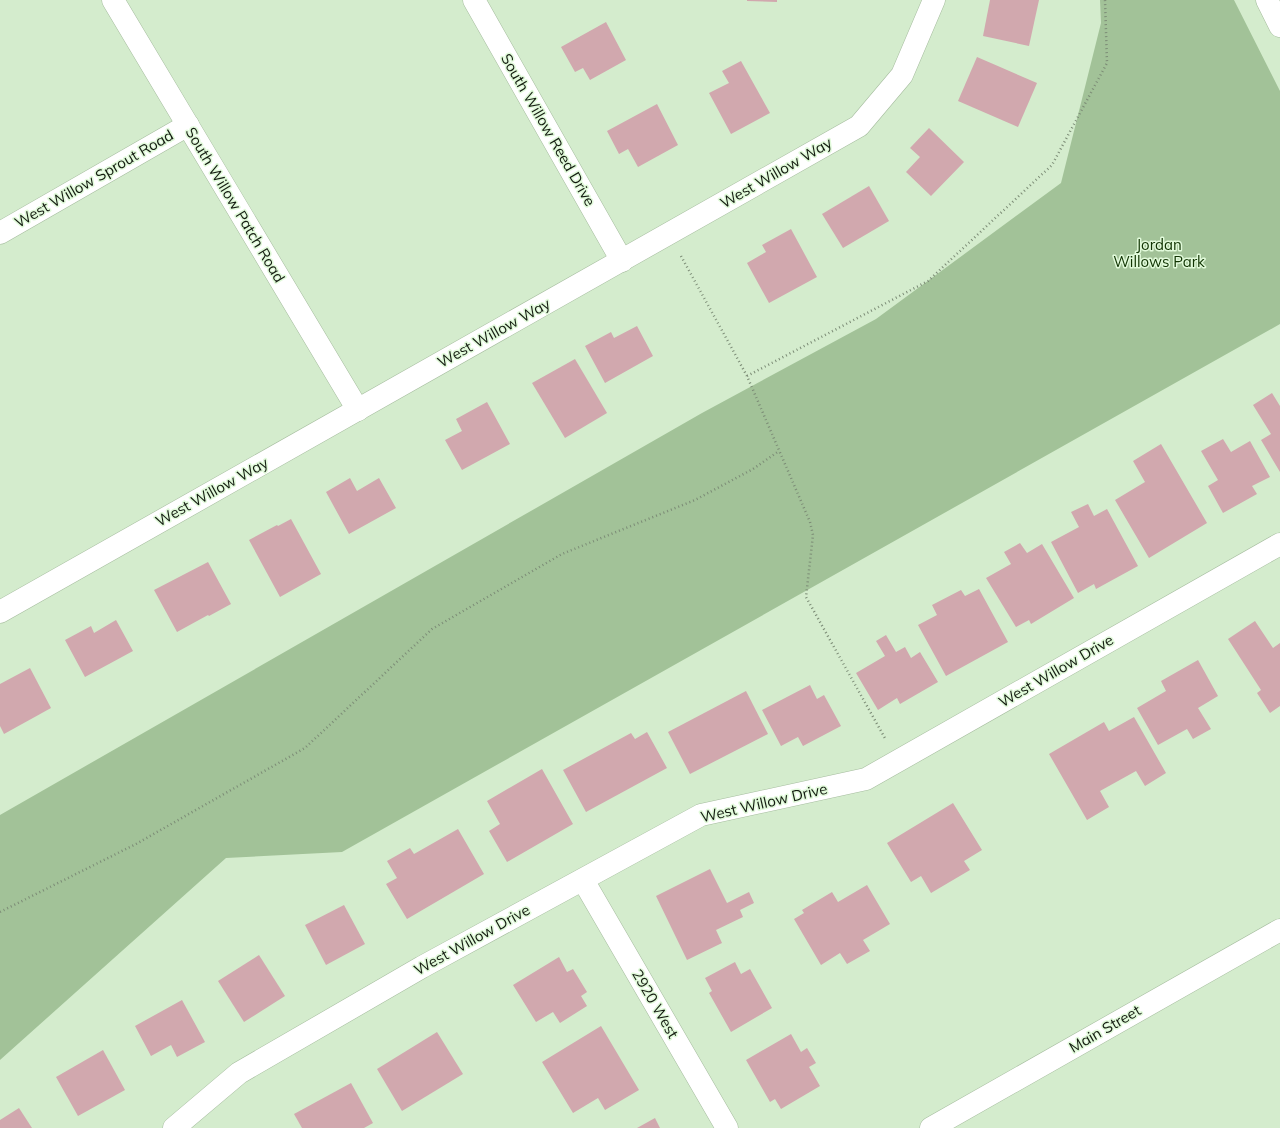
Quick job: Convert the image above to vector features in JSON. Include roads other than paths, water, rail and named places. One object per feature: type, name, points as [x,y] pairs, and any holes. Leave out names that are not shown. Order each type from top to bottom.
[{"type":"street","name":"South Willow Patch Road","points":[[113,0],[358,410]]},
{"type":"street","name":"South Willow Reed Drive","points":[[474,0],[622,261]]},
{"type":"street","name":"West Willow Way","points":[[0,612],[859,126],[902,75],[934,0]]},
{"type":"street","points":[[1267,0],[1280,26]]},
{"type":"street","name":"West Willow Sprout Road","points":[[0,233],[188,125]]},
{"type":"street","name":"West Willow Drive","points":[[174,1128],[239,1073],[422,967],[701,815],[866,779],[1280,544]]},
{"type":"street","name":"2920 West","points":[[583,880],[726,1128]]},
{"type":"street","name":"Main Street","points":[[931,1128],[1280,930]]},
{"type":"park label","name":"Jordan Willows Park","points":[[1159,254]]}]
